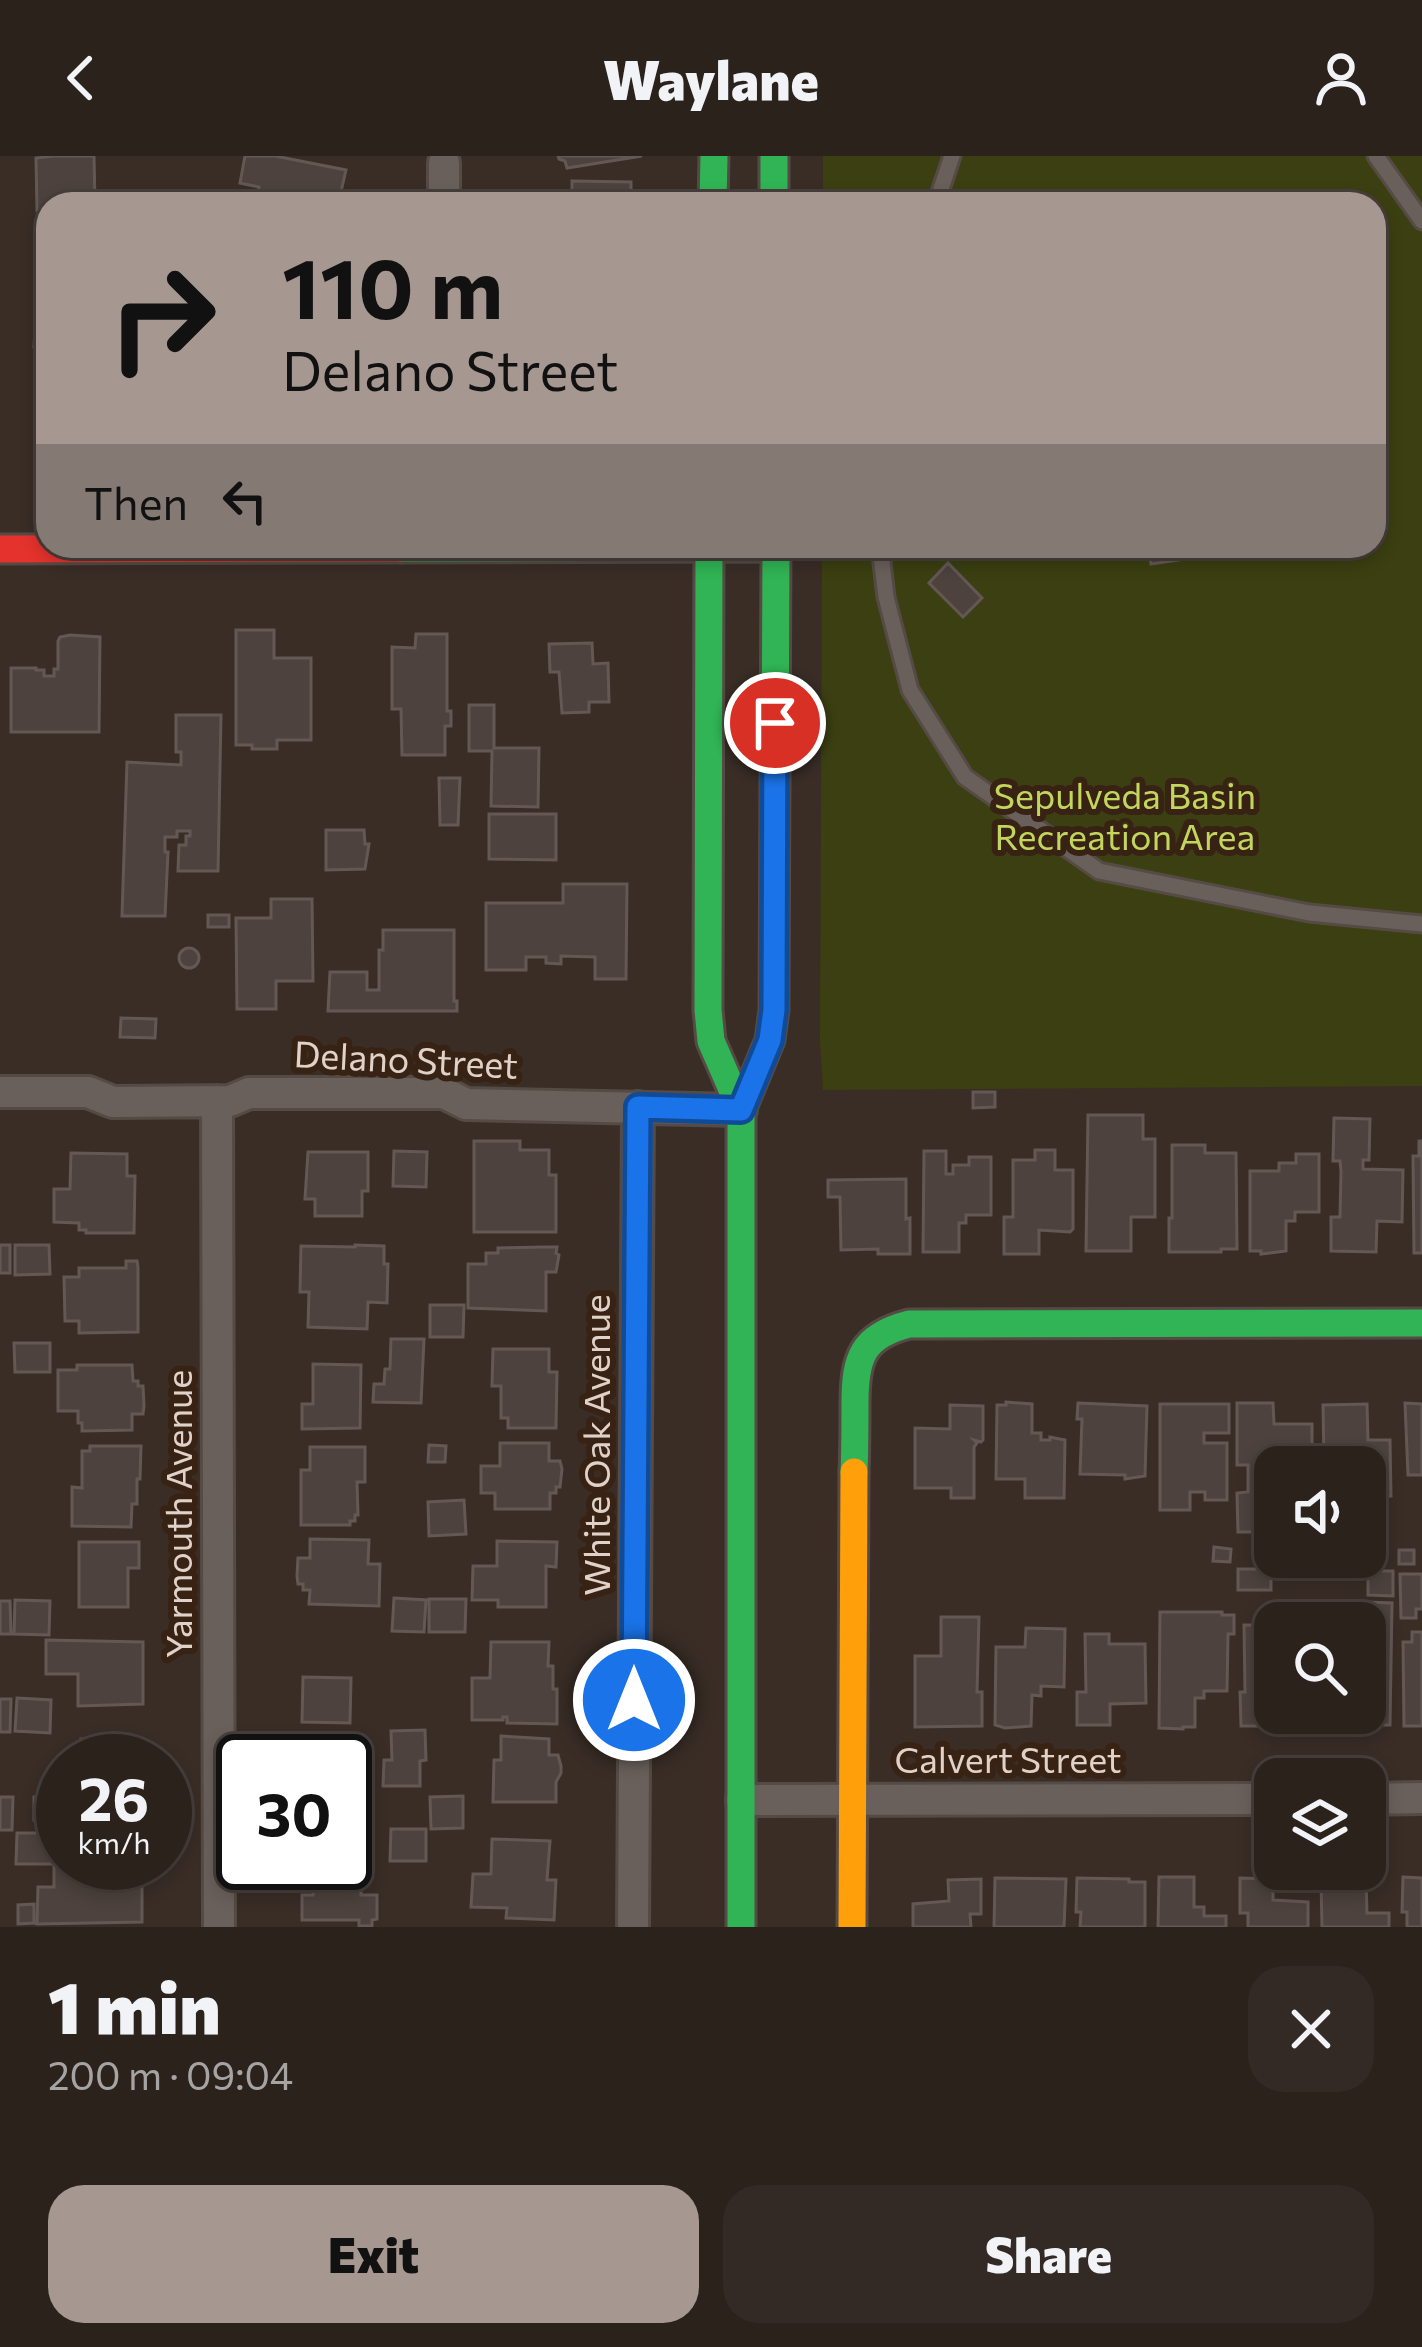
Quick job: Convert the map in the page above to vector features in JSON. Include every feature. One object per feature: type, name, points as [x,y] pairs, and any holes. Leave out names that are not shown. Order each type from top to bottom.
[{"type":"main road","points":[[713,192],[714,156]]},
{"type":"main road","points":[[774,156],[774,192]]},
{"type":"main road","points":[[0,549],[36,549]]},
{"type":"main road","points":[[709,558],[708,1010],[711,1041],[741,1110]]},
{"type":"main road","points":[[741,1927],[741,1110],[770,1040],[774,1010],[776,558]]},
{"type":"main road","points":[[852,1927],[855,1370],[867,1343],[887,1329],[909,1324],[1422,1323]]},
{"type":"street","points":[[444,163],[444,192]]},
{"type":"street","name":"Delano Street","points":[[0,1092],[88,1092],[113,1102],[230,1101],[249,1093],[444,1093],[466,1104],[741,1110]]},
{"type":"street","name":"Yarmouth Avenue","points":[[217,1101],[219,1927]]},
{"type":"street","name":"White Oak Avenue","points":[[633,1927],[638,1107]]},
{"type":"street","points":[[1386,1798],[1422,1798]]},
{"type":"street","name":"Calvert Street","points":[[742,1800],[1254,1799]]},
{"type":"lane","points":[[940,192],[952,156]]},
{"type":"lane","points":[[1376,156],[1422,221]]},
{"type":"lane","points":[[881,558],[910,691],[965,777],[1099,871],[1309,914],[1422,924]]},
{"type":"green space","name":"Sepulveda Basin Recreation Area","points":[[823,156],[1422,156],[1422,1086],[823,1090],[822,558],[1386,558],[1386,192],[823,192]]},
{"type":"building","points":[[94,156],[95,192],[37,192],[36,158]]},
{"type":"building","points":[[245,156],[275,156],[346,170],[341,192],[258,192],[259,187],[240,183]]},
{"type":"building","points":[[558,156],[642,156],[567,168]]},
{"type":"building","points":[[572,181],[631,182],[631,192],[572,192]]},
{"type":"building","points":[[1150,558],[1192,558],[1151,564]]},
{"type":"building","points":[[948,563],[982,598],[963,617],[929,583]]},
{"type":"building","points":[[236,630],[274,630],[274,658],[311,658],[311,740],[277,740],[277,749],[236,745]]},
{"type":"building","points":[[416,634],[447,634],[451,726],[445,726],[445,755],[402,755],[401,709],[392,709],[392,647],[415,648]]},
{"type":"building","points":[[70,635],[100,637],[99,732],[11,732],[11,668],[36,668],[44,670],[44,676],[54,676],[58,641]]},
{"type":"building","points":[[592,643],[593,664],[608,663],[609,702],[589,702],[589,712],[562,713],[559,672],[550,672],[549,644]]},
{"type":"building","points":[[469,705],[494,705],[494,748],[539,748],[538,807],[491,806],[492,751],[469,751]]},
{"type":"building","points":[[176,715],[221,715],[218,871],[178,871],[179,845],[186,845],[190,831],[177,831],[177,837],[165,837],[165,916],[122,916],[127,762],[181,765],[181,752],[176,752]]},
{"type":"building","points":[[439,778],[460,778],[458,825],[440,825]]},
{"type":"building","points":[[489,814],[556,814],[556,860],[489,859]]},
{"type":"building","points":[[326,830],[364,830],[365,844],[369,844],[365,869],[326,870]]},
{"type":"building","points":[[563,884],[627,884],[626,979],[595,979],[595,957],[561,956],[561,964],[546,963],[546,957],[526,957],[526,970],[486,970],[486,903],[563,903]]},
{"type":"building","points":[[271,899],[312,899],[313,981],[276,981],[276,1009],[237,1009],[236,918],[271,918]]},
{"type":"building","points":[[208,915],[229,915],[229,927],[208,927]]},
{"type":"building","points":[[383,930],[454,930],[457,1011],[328,1011],[330,972],[367,972],[367,990],[379,990]]},
{"type":"building","points":[[189,948],[199,958],[189,968],[179,958]]},
{"type":"building","points":[[121,1018],[156,1019],[155,1038],[120,1037]]},
{"type":"building","points":[[973,1092],[995,1092],[995,1107],[973,1108]]},
{"type":"building","points":[[1088,1115],[1143,1115],[1143,1139],[1155,1139],[1155,1217],[1131,1217],[1131,1251],[1086,1251]]},
{"type":"building","points":[[1334,1118],[1370,1119],[1369,1160],[1363,1160],[1363,1169],[1403,1170],[1402,1222],[1377,1221],[1376,1252],[1331,1251],[1331,1217],[1340,1217],[1341,1171],[1340,1161],[1333,1161]]},
{"type":"building","points":[[474,1141],[520,1141],[520,1150],[549,1150],[549,1175],[556,1175],[556,1232],[474,1232]]},
{"type":"building","points":[[1419,1141],[1422,1253],[1414,1253],[1413,1156],[1419,1156]]},
{"type":"building","points":[[1172,1145],[1205,1145],[1205,1153],[1236,1153],[1237,1249],[1169,1252]]},
{"type":"building","points":[[1035,1150],[1055,1150],[1055,1170],[1073,1170],[1073,1229],[1039,1230],[1039,1254],[1004,1254],[1004,1217],[1013,1217],[1013,1160],[1035,1160]]},
{"type":"building","points":[[394,1151],[427,1152],[426,1187],[393,1186]]},
{"type":"building","points":[[924,1151],[946,1151],[946,1174],[953,1174],[953,1165],[969,1165],[969,1157],[991,1157],[991,1215],[966,1215],[966,1223],[959,1223],[959,1252],[923,1252]]},
{"type":"building","points":[[308,1152],[368,1152],[368,1191],[362,1191],[362,1216],[315,1216],[315,1199],[305,1199]]},
{"type":"building","points":[[71,1153],[127,1154],[127,1176],[135,1176],[134,1233],[86,1233],[79,1230],[79,1223],[54,1222],[54,1189],[70,1189]]},
{"type":"building","points":[[1296,1154],[1319,1154],[1319,1212],[1295,1212],[1295,1221],[1286,1221],[1286,1251],[1250,1251],[1250,1171],[1279,1171],[1279,1163],[1296,1163]]},
{"type":"building","points":[[906,1179],[910,1254],[841,1250],[840,1197],[828,1197],[828,1180]]},
{"type":"building","points":[[0,1245],[10,1245],[10,1273],[0,1273]]},
{"type":"building","points":[[15,1245],[49,1245],[50,1274],[15,1275]]},
{"type":"building","points":[[301,1246],[384,1246],[387,1303],[368,1302],[367,1329],[308,1327],[309,1292],[300,1292]]},
{"type":"building","points":[[557,1247],[556,1272],[546,1272],[546,1311],[468,1308],[468,1264],[486,1264],[486,1253],[498,1253],[498,1248]]},
{"type":"building","points":[[126,1261],[137,1261],[138,1332],[79,1333],[79,1321],[65,1321],[64,1277],[79,1277],[79,1268],[126,1268]]},
{"type":"building","points":[[430,1305],[464,1305],[463,1337],[430,1337]]},
{"type":"building","points":[[391,1339],[424,1339],[421,1403],[373,1402],[374,1384],[384,1384],[385,1369],[390,1369]]},
{"type":"building","points":[[14,1343],[50,1343],[50,1372],[15,1372]]},
{"type":"building","points":[[493,1349],[549,1349],[549,1372],[557,1372],[556,1428],[508,1428],[508,1418],[501,1418],[501,1386],[492,1386]]},
{"type":"building","points":[[313,1364],[361,1365],[360,1428],[302,1429],[302,1404],[313,1404]]},
{"type":"building","points":[[77,1365],[132,1365],[133,1381],[143,1386],[144,1406],[143,1414],[132,1414],[132,1430],[82,1431],[78,1411],[58,1411],[58,1370],[77,1370]]},
{"type":"building","points":[[1078,1403],[1147,1406],[1145,1476],[1125,1479],[1125,1475],[1080,1474]]},
{"type":"building","points":[[1237,1403],[1273,1403],[1274,1424],[1312,1424],[1312,1446],[1254,1446],[1254,1532],[1238,1532],[1237,1493],[1248,1492],[1248,1465],[1237,1465]]},
{"type":"building","points":[[1405,1403],[1422,1404],[1422,1475],[1408,1475]]},
{"type":"building","points":[[1032,1404],[1032,1433],[1041,1433],[1041,1440],[1065,1440],[1064,1498],[1025,1498],[1025,1479],[996,1479],[997,1405]]},
{"type":"building","points":[[1160,1404],[1229,1404],[1229,1433],[1204,1433],[1204,1443],[1227,1443],[1227,1500],[1205,1500],[1205,1492],[1190,1492],[1190,1510],[1160,1510]]},
{"type":"building","points":[[1367,1404],[1368,1440],[1390,1440],[1391,1496],[1386,1496],[1386,1446],[1324,1446],[1323,1405]]},
{"type":"building","points":[[950,1405],[983,1406],[983,1440],[974,1440],[974,1498],[951,1498],[951,1488],[915,1488],[915,1428],[950,1429]]},
{"type":"building","points":[[500,1443],[549,1443],[549,1461],[560,1461],[562,1469],[560,1487],[550,1493],[550,1509],[495,1509],[495,1493],[481,1493],[481,1466],[500,1466]]},
{"type":"building","points":[[429,1445],[446,1446],[445,1462],[428,1462]]},
{"type":"building","points":[[90,1446],[141,1446],[131,1527],[72,1526],[72,1487],[82,1488],[82,1451],[90,1451]]},
{"type":"building","points":[[310,1447],[365,1447],[365,1482],[357,1482],[358,1515],[350,1525],[301,1525],[301,1470],[310,1470]]},
{"type":"building","points":[[464,1500],[466,1534],[429,1536],[428,1502]]},
{"type":"building","points":[[310,1539],[369,1540],[368,1564],[380,1564],[379,1606],[309,1604],[310,1590],[303,1590],[297,1576],[298,1558],[310,1558]]},
{"type":"building","points":[[497,1541],[557,1542],[556,1567],[546,1566],[546,1607],[498,1607],[498,1600],[472,1600],[473,1566],[497,1566]]},
{"type":"building","points":[[79,1542],[139,1542],[139,1568],[128,1568],[128,1607],[79,1607]]},
{"type":"building","points":[[1214,1547],[1231,1549],[1230,1562],[1213,1561]]},
{"type":"building","points":[[1399,1550],[1414,1550],[1414,1564],[1399,1564]]},
{"type":"building","points":[[1238,1569],[1254,1569],[1254,1578],[1271,1578],[1271,1590],[1238,1590]]},
{"type":"building","points":[[1386,1571],[1393,1571],[1393,1596],[1368,1595],[1368,1578],[1386,1578]]},
{"type":"building","points":[[1400,1574],[1422,1574],[1422,1609],[1416,1609],[1416,1618],[1401,1618]]},
{"type":"building","points":[[394,1598],[426,1600],[424,1632],[392,1631]]},
{"type":"building","points":[[429,1599],[466,1599],[465,1632],[429,1632]]},
{"type":"building","points":[[15,1600],[50,1601],[49,1635],[14,1634]]},
{"type":"building","points":[[0,1601],[10,1601],[11,1634],[0,1634]]},
{"type":"building","points":[[1386,1603],[1392,1603],[1390,1725],[1386,1725]]},
{"type":"building","points":[[1160,1612],[1234,1615],[1234,1634],[1228,1634],[1227,1691],[1204,1691],[1204,1698],[1195,1698],[1195,1727],[1159,1728]]},
{"type":"building","points":[[941,1617],[979,1617],[977,1692],[982,1692],[982,1726],[915,1727],[915,1656],[941,1656]]},
{"type":"building","points":[[1244,1625],[1254,1625],[1254,1726],[1241,1726],[1240,1692],[1245,1692]]},
{"type":"building","points":[[1026,1628],[1065,1629],[1064,1687],[1041,1686],[1041,1696],[1032,1695],[1031,1726],[1005,1728],[995,1725],[996,1647],[1025,1647]]},
{"type":"building","points":[[1412,1632],[1422,1632],[1422,1726],[1404,1726],[1403,1642],[1412,1642]]},
{"type":"building","points":[[1085,1634],[1109,1634],[1109,1644],[1145,1644],[1146,1703],[1110,1704],[1110,1725],[1077,1725],[1077,1692],[1086,1692]]},
{"type":"building","points":[[46,1640],[143,1642],[143,1704],[78,1706],[78,1674],[46,1674]]},
{"type":"building","points":[[491,1642],[549,1642],[557,1724],[507,1723],[507,1717],[472,1720],[472,1678],[490,1678]]},
{"type":"building","points":[[303,1677],[351,1678],[350,1723],[302,1722]]},
{"type":"building","points":[[17,1698],[51,1700],[50,1733],[15,1731]]},
{"type":"building","points":[[0,1699],[11,1699],[10,1732],[0,1732]]},
{"type":"building","points":[[425,1730],[426,1760],[420,1761],[420,1786],[383,1786],[384,1760],[392,1760],[391,1731]]},
{"type":"building","points":[[501,1736],[549,1739],[549,1755],[558,1755],[561,1766],[556,1802],[493,1802],[494,1760],[501,1760]]},
{"type":"building","points":[[463,1796],[463,1828],[431,1829],[430,1797]]},
{"type":"building","points":[[0,1797],[13,1797],[12,1830],[0,1830]]},
{"type":"building","points":[[391,1829],[426,1829],[426,1861],[390,1861]]},
{"type":"building","points":[[17,1833],[36,1833],[36,1864],[16,1864]]},
{"type":"building","points":[[492,1839],[550,1841],[547,1880],[556,1880],[554,1920],[506,1918],[507,1908],[471,1907],[473,1874],[491,1874]]},
{"type":"building","points":[[1159,1877],[1194,1877],[1194,1907],[1204,1907],[1204,1916],[1226,1916],[1226,1927],[1158,1927]]},
{"type":"building","points":[[1403,1877],[1422,1878],[1422,1927],[1407,1927],[1407,1912],[1402,1912]]},
{"type":"building","points":[[995,1878],[1066,1879],[1064,1927],[994,1927]]},
{"type":"building","points":[[1077,1878],[1145,1882],[1145,1927],[1080,1927]]},
{"type":"building","points":[[1240,1878],[1254,1878],[1254,1890],[1273,1890],[1273,1900],[1308,1902],[1308,1927],[1248,1927],[1248,1913],[1240,1913]]},
{"type":"building","points":[[981,1879],[981,1914],[970,1914],[971,1927],[913,1927],[913,1904],[949,1901],[948,1880]]},
{"type":"building","points":[[38,1890],[142,1890],[142,1922],[37,1924]]},
{"type":"building","points":[[313,1890],[361,1890],[361,1895],[377,1895],[377,1919],[372,1926],[359,1926],[359,1920],[302,1920],[302,1895],[313,1895]]},
{"type":"building","points":[[1321,1890],[1366,1890],[1367,1913],[1389,1913],[1389,1927],[1322,1927]]},
{"type":"building","points":[[34,1904],[34,1923],[18,1924],[18,1905]]},
{"type":"traffic: fast","points":[[713,192],[714,156]]},
{"type":"traffic: fast","points":[[774,156],[774,192]]},
{"type":"traffic: fast","points":[[709,558],[708,1010],[711,1041],[741,1110],[741,1927]]},
{"type":"traffic: fast","points":[[741,1110],[770,1040],[774,1010],[776,558]]},
{"type":"traffic: fast","points":[[854,1472],[860,1361],[871,1342],[909,1324],[1422,1323]]},
{"type":"traffic: slow","points":[[852,1927],[854,1472]]},
{"type":"traffic: jam","points":[[0,549],[36,549]]},
{"type":"route","points":[[634,1700],[638,1107],[741,1110],[770,1040],[775,723]]}]
